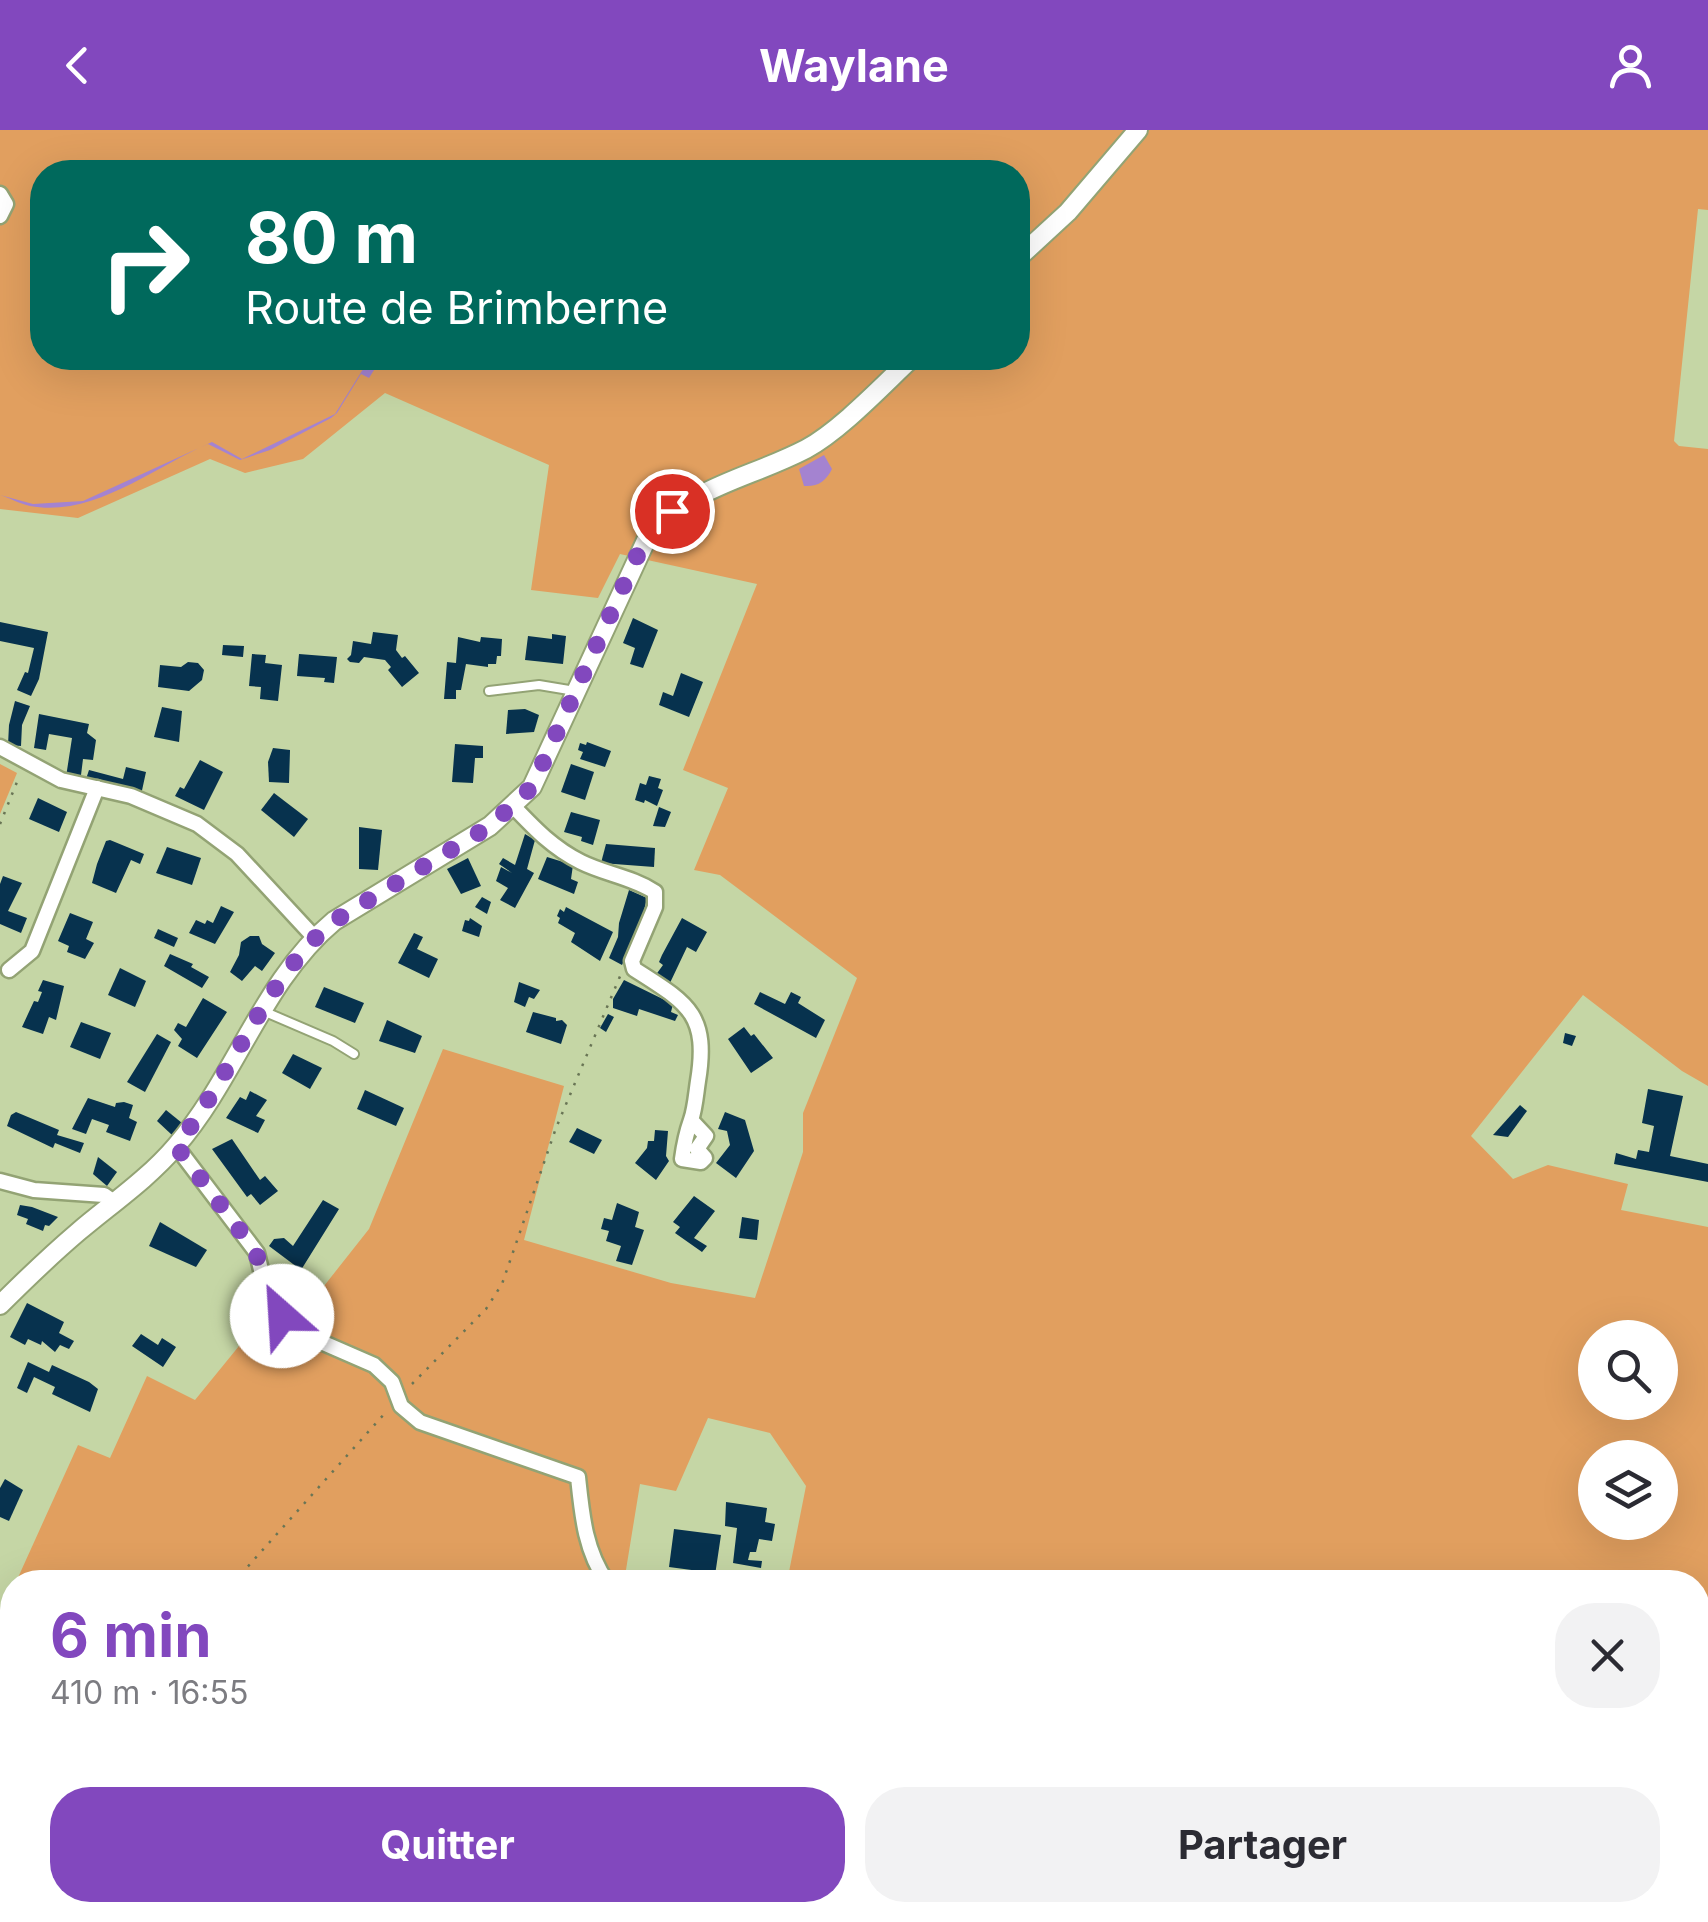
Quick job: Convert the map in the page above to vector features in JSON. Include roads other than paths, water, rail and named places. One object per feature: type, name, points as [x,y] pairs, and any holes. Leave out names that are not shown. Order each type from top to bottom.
[{"type":"street","points":[[1030,247],[1068,212],[1138,130]]},
{"type":"street","points":[[0,194],[6,204],[0,216]]},
{"type":"street","points":[[0,1306],[176,1146],[200,1116],[293,962],[314,937],[514,807],[543,769],[637,556],[650,534],[672,511],[706,491],[772,466],[811,446],[898,370]]},
{"type":"street","points":[[0,748],[60,780],[132,796],[197,824],[237,854],[314,937]]},
{"type":"street","points":[[9,970],[32,951],[97,788]]},
{"type":"street","points":[[514,807],[547,842],[584,863],[642,883],[655,892],[656,907],[632,961],[634,970],[674,996],[692,1014],[703,1046],[691,1120]]},
{"type":"street","points":[[176,1146],[256,1252],[265,1287],[289,1328],[374,1366],[392,1382],[400,1406],[420,1422],[578,1477],[582,1519],[598,1570]]},
{"type":"street","points":[[0,1181],[34,1190],[104,1195],[114,1202]]},
{"type":"lane","points":[[490,691],[538,685],[574,692]]},
{"type":"lane","points":[[263,1012],[333,1041],[354,1054]]}]
